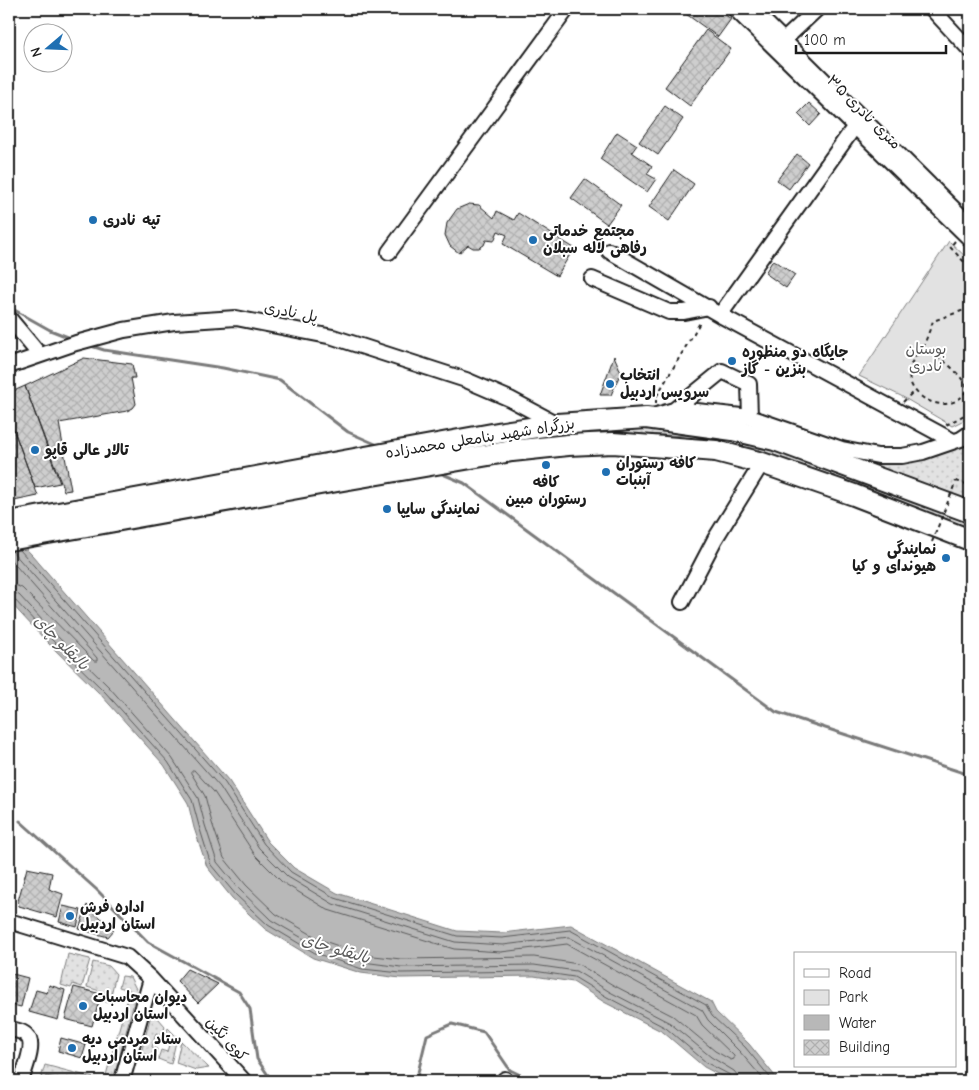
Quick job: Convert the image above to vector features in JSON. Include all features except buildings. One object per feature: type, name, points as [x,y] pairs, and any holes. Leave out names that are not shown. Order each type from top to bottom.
[{"type":"highway","name":"بزرگراه شهید بنامعلی محمدزاده","points":[[13,531],[393,452],[557,424],[652,416],[733,430],[775,440],[970,512]]},
{"type":"highway","name":"بزرگراه شهید بنامعلی محمدزاده","points":[[13,531],[512,451],[568,445],[613,444],[716,451],[762,463],[854,495],[970,540]]},
{"type":"street","points":[[389,252],[567,9]]},
{"type":"street","name":"۳۵ متری نادری","points":[[735,9],[855,126],[968,232]]},
{"type":"street","name":"۳۵ متری نادری","points":[[752,9],[968,232]]},
{"type":"street","points":[[932,9],[970,50]]},
{"type":"street","points":[[784,40],[813,10]]},
{"type":"street","points":[[714,311],[855,126]]},
{"type":"street","points":[[609,251],[714,311],[934,431],[964,438]]},
{"type":"street","points":[[592,279],[669,312],[714,311]]},
{"type":"street","points":[[9,318],[39,354]]},
{"type":"street","name":"پل نادری","points":[[9,366],[39,354],[124,330],[152,325],[236,318],[333,337],[466,380],[510,398],[557,424]]},
{"type":"street","points":[[674,410],[722,371],[749,384],[750,417]]},
{"type":"street","points":[[652,416],[674,410],[750,417],[842,449],[878,456],[902,456],[922,452],[964,438]]},
{"type":"street","points":[[682,602],[715,539],[762,463]]},
{"type":"street","name":"کوی نگین","points":[[9,921],[122,954],[151,979],[244,1081]]},
{"type":"street","points":[[122,1081],[151,979]]},
{"type":"street","points":[[9,1029],[26,1034],[30,1040],[31,1048],[21,1081]]},
{"type":"path","points":[[968,232],[950,247],[970,268]]},
{"type":"path","points":[[923,348],[946,361],[969,388],[966,393],[955,401],[947,403],[935,404],[926,401],[916,394],[911,386],[910,366],[923,348],[933,321],[970,308]]},
{"type":"path","points":[[652,416],[656,398],[714,311]]},
{"type":"path","points":[[934,431],[970,412]]},
{"type":"path","points":[[932,542],[956,481],[970,485]]},
{"type":"green space","name":"بوستان نادری","points":[[949,241],[970,261],[970,417],[952,426],[901,396],[859,376]]},
{"type":"green space","points":[[655,426],[778,448],[970,521],[970,531],[831,475],[757,449],[693,436],[585,432],[515,439],[549,431]]},
{"type":"green space","points":[[805,442],[888,464],[931,457],[950,449],[970,445],[970,498],[955,498]]},
{"type":"green space","points":[[68,954],[90,959],[82,987],[73,984],[71,988],[61,985]]},
{"type":"green space","points":[[93,962],[109,966],[116,974],[109,1003],[101,1000],[103,992],[87,987]]},
{"type":"green space","points":[[122,976],[130,977],[137,991],[114,1077],[106,1075],[130,990],[119,987]]},
{"type":"green space","points":[[152,1011],[165,1026],[163,1035],[156,1033],[152,1047],[157,1049],[155,1057],[141,1053]]},
{"type":"green space","points":[[168,1028],[177,1037],[171,1064],[158,1059],[161,1050],[167,1052],[171,1037],[166,1035]]},
{"type":"green space","points":[[181,1041],[209,1068],[196,1070],[176,1063]]},
{"type":"green space","points":[[45,1065],[105,1081],[68,1081],[46,1076],[45,1081],[40,1081]]},
{"type":"water","name":"بالیقلو چای","points":[[9,531],[229,781],[268,842],[294,868],[337,893],[457,931],[502,933],[571,925],[711,1002],[716,1012],[749,1044],[779,1081],[731,1081],[704,1067],[663,1032],[604,1002],[573,982],[534,976],[400,978],[361,973],[313,958],[265,929],[232,898],[207,867],[188,803],[164,765],[101,695],[47,642],[9,601]]},
{"type":"waterway","points":[[9,307],[50,330],[73,339]]},
{"type":"waterway","points":[[88,345],[104,350],[223,368],[280,380],[348,432],[380,446]]},
{"type":"waterway","points":[[438,472],[464,483],[776,712],[970,775]]},
{"type":"waterway","points":[[20,821],[97,890],[148,942],[239,992],[250,1009],[257,1059],[272,1081]]},
{"type":"waterway","points":[[416,1081],[427,1035],[452,1024],[484,1032],[510,1070],[533,1081]]},
{"type":"place","name":"تپه نادری","points":[[93,220]]},
{"type":"place","name":"مجتمع خدماتی رفاهی لاله سبلان","points":[[533,240]]},
{"type":"place","name":"جایگاه دو منظوره بنزین - گاز","points":[[732,361]]},
{"type":"place","name":"انتخاب سرویس اردبیل","points":[[610,384]]},
{"type":"place","name":"تالار عالی قاپو","points":[[35,450]]},
{"type":"place","name":"کافه رستوران مبین","points":[[546,465]]},
{"type":"place","name":"کافه رستوران آبنبات","points":[[606,472]]},
{"type":"place","name":"نمایندگی سایپا","points":[[387,509]]},
{"type":"place","name":"نمایندگی هیوندای و کیا","points":[[946,558]]},
{"type":"place","name":"اداره فرش استان اردبیل","points":[[70,916]]},
{"type":"place","name":"دیوان محاسبات استان اردبیل","points":[[83,1006]]},
{"type":"place","name":"ستاد مردمی دیه استان اردبیل","points":[[72,1048]]}]
